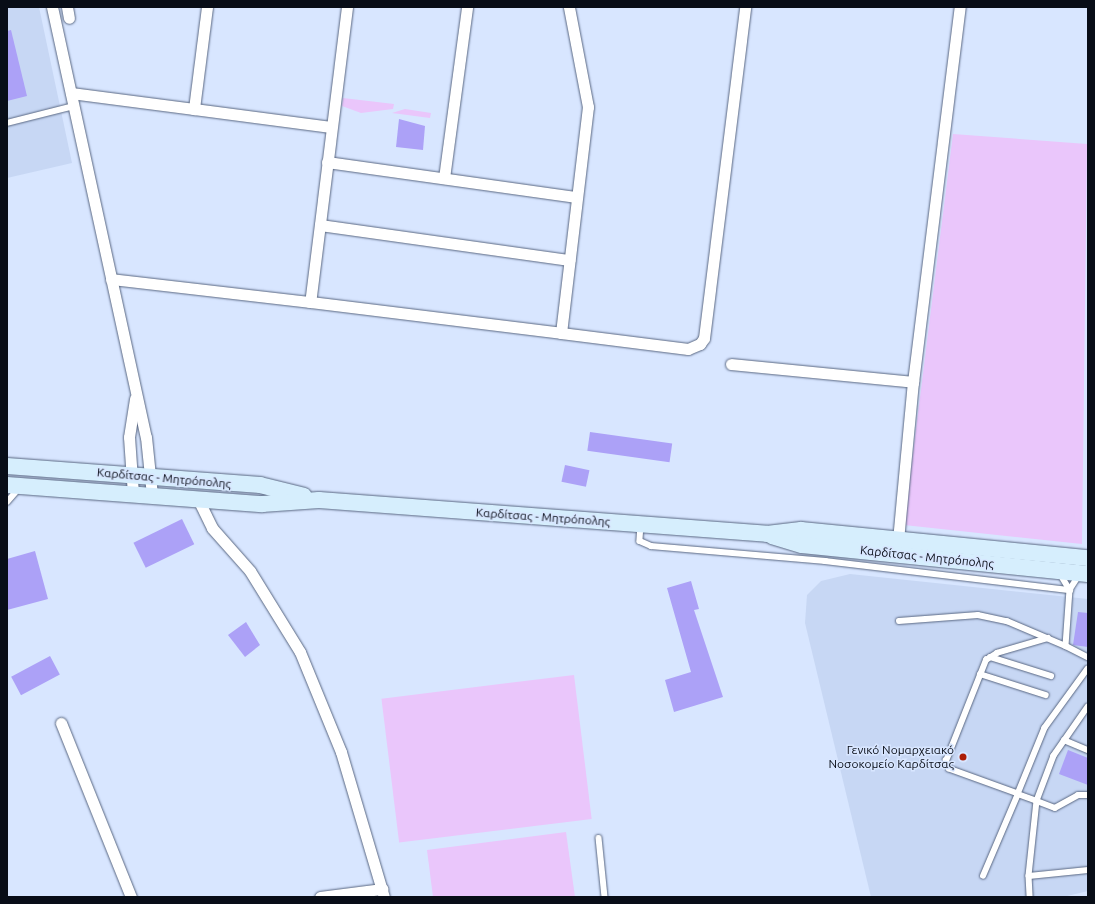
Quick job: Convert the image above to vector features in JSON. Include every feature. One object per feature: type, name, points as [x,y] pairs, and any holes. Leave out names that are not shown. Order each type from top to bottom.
[{"type":"main road","name":"Καρδίτσας - Μητρόπολης","points":[[7,466],[260,486],[319,500]]},
{"type":"main road","name":"Καρδίτσας - Μητρόπολης","points":[[14,486],[262,504],[319,500],[767,534],[801,530],[898,540],[951,560]]},
{"type":"main road","name":"Καρδίτσας - Μητρόπολης","points":[[767,534],[802,545],[1057,571],[1086,568]]},
{"type":"main road","name":"Καρδίτσας - Μητρόπολης","points":[[970,562],[1086,568]]},
{"type":"street","points":[[52,7],[136,392],[152,478],[152,495]]},
{"type":"street","points":[[194,108],[207,7]]},
{"type":"street","points":[[310,302],[347,7]]},
{"type":"street","points":[[444,178],[467,7]]},
{"type":"street","points":[[561,333],[588,99],[569,7]]},
{"type":"street","points":[[111,279],[688,349],[700,344],[704,338],[745,7]]},
{"type":"street","points":[[898,540],[913,382],[960,7]]},
{"type":"street","points":[[71,93],[331,127]]},
{"type":"street","points":[[327,162],[577,197]]},
{"type":"street","points":[[320,225],[570,260]]},
{"type":"street","points":[[731,364],[913,382]]},
{"type":"street","points":[[133,494],[129,437],[136,392]]},
{"type":"street","points":[[198,499],[212,528],[250,570],[300,652],[341,752],[383,893],[320,897]]},
{"type":"street","points":[[61,723],[131,897]]},
{"type":"lane","points":[[7,123],[74,106]]},
{"type":"lane","points":[[7,502],[14,486]]},
{"type":"lane","points":[[641,525],[640,541],[651,546],[951,560]]},
{"type":"lane","points":[[970,562],[1070,590]]},
{"type":"lane","points":[[1066,646],[1070,590],[1086,568]]},
{"type":"lane","points":[[1057,571],[1070,590]]},
{"type":"lane","points":[[899,621],[978,615],[1007,621],[1088,657]]},
{"type":"lane","points":[[1048,638],[990,657],[980,674],[946,766],[1055,808],[1078,795],[1088,794]]},
{"type":"lane","points":[[990,657],[1051,676]]},
{"type":"lane","points":[[983,876],[1045,728],[1088,669]]},
{"type":"lane","points":[[980,674],[1046,695]]},
{"type":"lane","points":[[1030,897],[1029,876],[1037,801],[1064,740],[1088,707]]},
{"type":"lane","points":[[1064,740],[1088,750]]},
{"type":"lane","points":[[599,838],[605,897]]},
{"type":"lane","points":[[1029,876],[1088,870]]},
{"type":"shaded area","points":[[7,7],[39,7],[72,163],[7,178]]},
{"type":"shaded area","points":[[343,98],[394,104],[393,109],[361,113],[342,106]]},
{"type":"shaded area","points":[[405,109],[431,113],[430,118],[392,113]]},
{"type":"shaded area","points":[[953,134],[1087,144],[1082,544],[904,525]]},
{"type":"shaded area","name":"Γενικό Νομαρχειακό Νοσοκομείο Καρδίτσας","points":[[850,574],[1088,599],[1088,891],[1063,897],[871,897],[805,623],[807,595],[821,581]]},
{"type":"shaded area","points":[[574,675],[592,819],[399,843],[381,699]]},
{"type":"shaded area","points":[[566,832],[575,897],[433,897],[427,850]]},
{"type":"building","points":[[11,30],[27,96],[7,101],[7,31]]},
{"type":"building","points":[[399,119],[425,126],[423,150],[396,147]]},
{"type":"building","points":[[590,432],[672,444],[670,462],[587,451]]},
{"type":"building","points":[[565,465],[589,470],[586,487],[561,482]]},
{"type":"building","points":[[182,519],[194,544],[146,568],[133,543]]},
{"type":"building","points":[[35,551],[48,599],[7,610],[7,559]]},
{"type":"building","points":[[691,581],[699,609],[694,610],[723,697],[674,712],[665,680],[691,672],[667,588]]},
{"type":"building","points":[[1078,612],[1088,613],[1088,647],[1073,645]]},
{"type":"building","points":[[246,622],[260,645],[245,657],[228,635]]},
{"type":"building","points":[[50,656],[60,675],[21,695],[11,677]]},
{"type":"building","points":[[1068,750],[1088,758],[1088,785],[1059,774]]},
{"type":"place","name":"Γενικό Νομαρχειακό Νοσοκομείο Καρδίτσας","points":[[963,757]]}]
